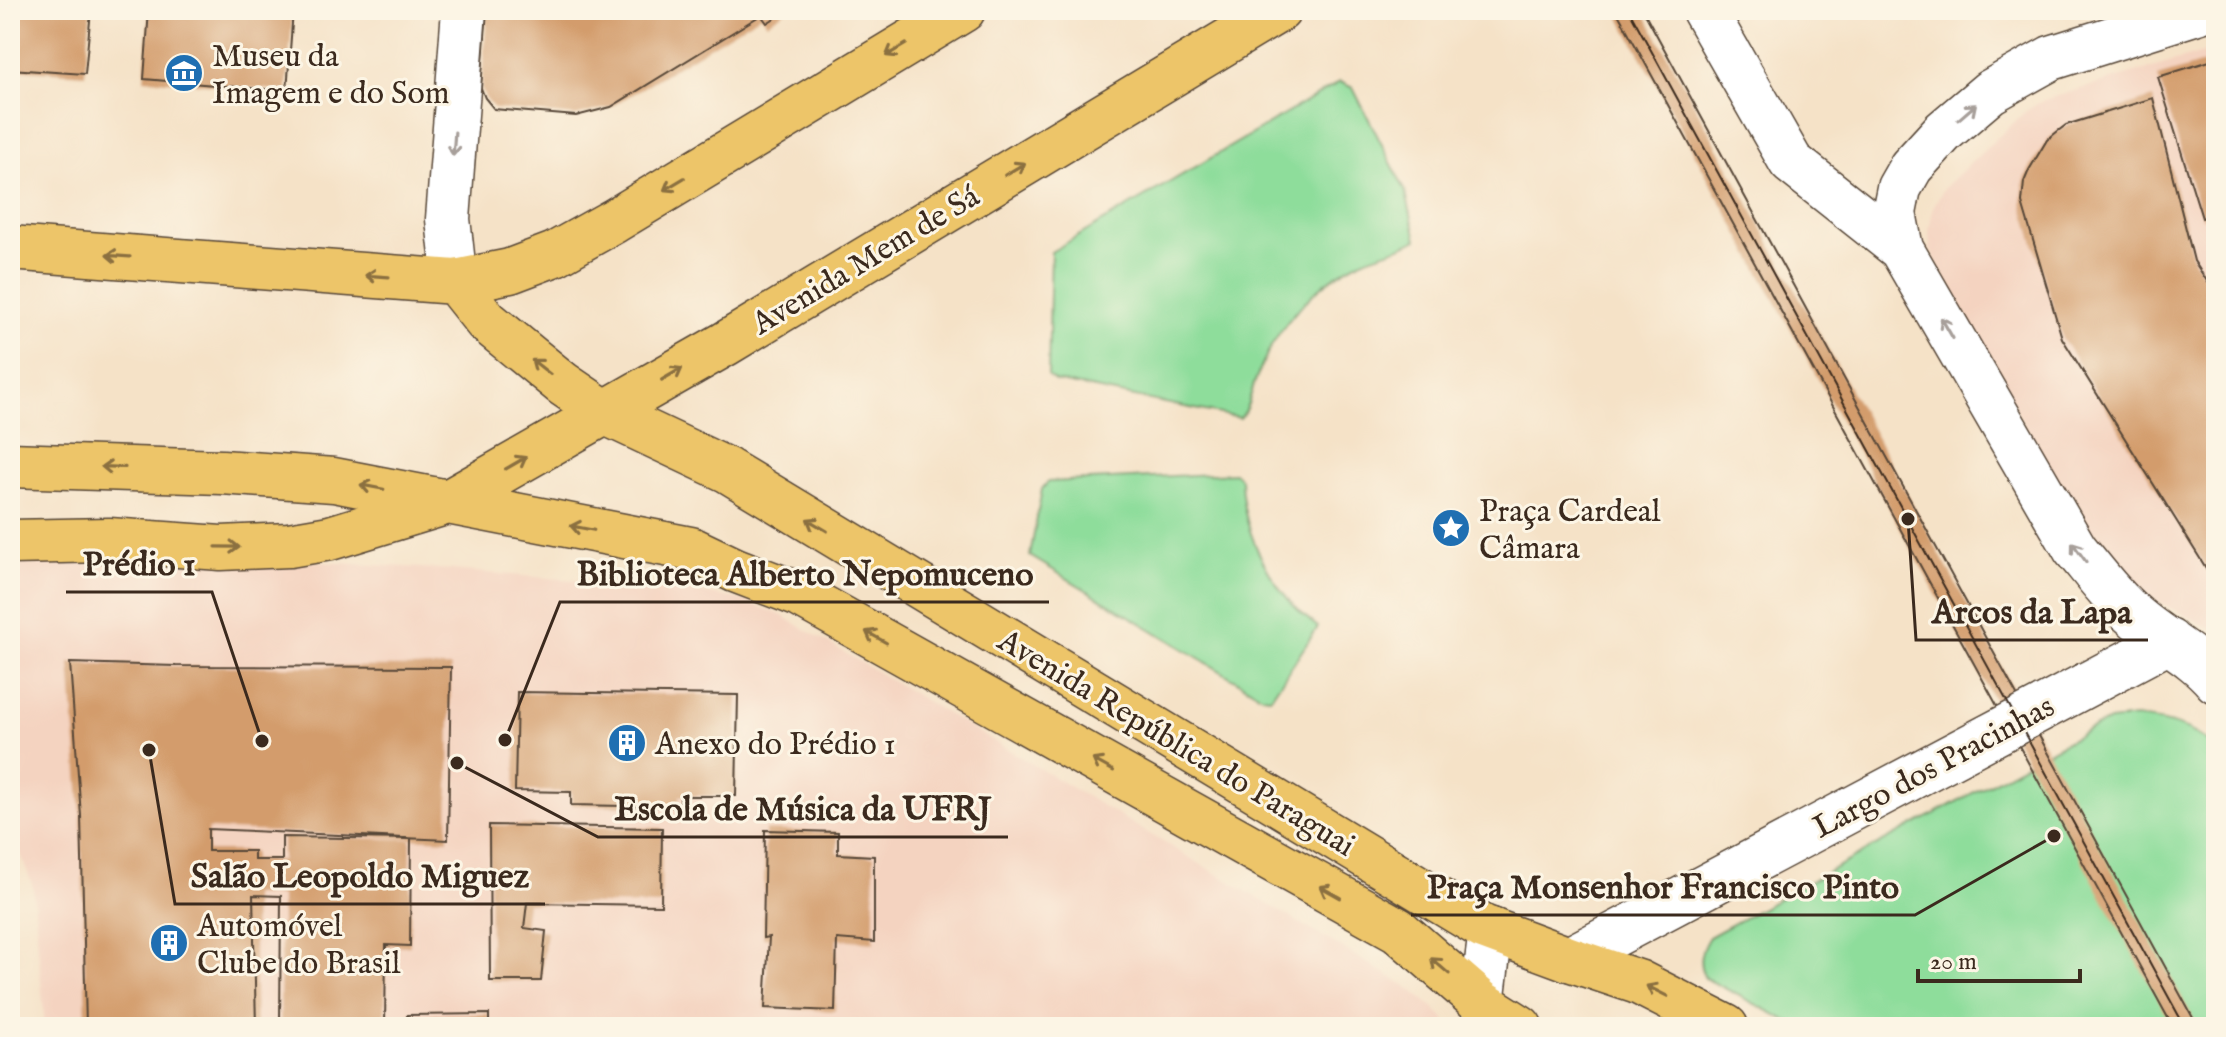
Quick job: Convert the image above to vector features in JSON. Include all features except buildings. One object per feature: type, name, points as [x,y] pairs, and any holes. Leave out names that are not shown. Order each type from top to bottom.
[{"type":"main road","points":[[10,248],[455,282],[510,271],[555,254],[614,221],[963,10]]},
{"type":"main road","name":"Avenida Mem de Sá","points":[[448,502],[725,344],[1279,10]]},
{"type":"main road","name":"Avenida República do Paraguai","points":[[455,282],[486,321],[539,365],[604,412],[727,470],[1487,928],[1638,982],[1726,1027]]},
{"type":"main road","name":"Avenida República do Paraguai","points":[[10,465],[207,471],[320,479],[691,549],[800,595],[1398,930],[1485,1015],[1520,1027]]},
{"type":"main road","points":[[10,542],[109,540],[221,548],[289,545],[330,538],[448,502]]},
{"type":"main road","points":[[1398,930],[1487,928]]},
{"type":"street","points":[[455,282],[448,219],[464,10]]},
{"type":"street","points":[[1704,10],[1791,162],[1901,249]]},
{"type":"street","points":[[2203,10],[2051,58],[1990,92],[1944,131],[1911,167],[1899,188],[1894,213],[1901,249],[2075,549],[2137,619],[2201,664],[2216,681]]},
{"type":"street","name":"Largo dos Pracinhas","points":[[1569,959],[2169,641]]},
{"type":"street","points":[[1485,1015],[1487,928]]},
{"type":"shaded area","points":[[2216,49],[2216,631],[2134,589],[2094,552],[1936,264],[1930,248],[1929,231],[1933,208],[1944,188],[2026,111],[2044,100]]},
{"type":"shaded area","points":[[189,554],[453,570],[690,590],[742,600],[781,615],[1409,988],[1451,1027],[45,1027],[33,887],[10,825],[10,557]]},
{"type":"green space","points":[[1340,82],[1353,88],[1405,190],[1417,239],[1348,268],[1304,303],[1272,345],[1240,418],[1055,381],[1048,376],[1051,252]]},
{"type":"green space","points":[[1235,473],[1241,479],[1247,521],[1263,561],[1287,598],[1318,627],[1271,697],[1262,696],[1030,556],[1042,489],[1048,482]]},
{"type":"green space","points":[[2136,718],[2179,726],[2199,735],[2216,749],[2216,1027],[1799,1027],[1705,978],[1701,957],[1709,937],[2086,731],[2110,721]]},
{"type":"tram line","points":[[1629,10],[2185,1027]]},
{"type":"place","name":"Museu da Imagem e do Som","points":[[184,73]]},
{"type":"place","name":"Arcos da Lapa","points":[[1908,519]]},
{"type":"place","name":"Praça Cardeal Câmara","points":[[1451,528]]},
{"type":"place","name":"Biblioteca Alberto Nepomuceno","points":[[505,740]]},
{"type":"place","name":"Prédio 1","points":[[262,741]]},
{"type":"place","name":"Anexo do Prédio 1","points":[[627,743]]},
{"type":"place","name":"Salão Leopoldo Miguez","points":[[149,750]]},
{"type":"place","name":"Escola de Música da UFRJ","points":[[457,763]]},
{"type":"place","name":"Praça Monsenhor Francisco Pinto","points":[[2054,836]]},
{"type":"place","name":"Automóvel Clube do Brasil","points":[[169,943]]}]
